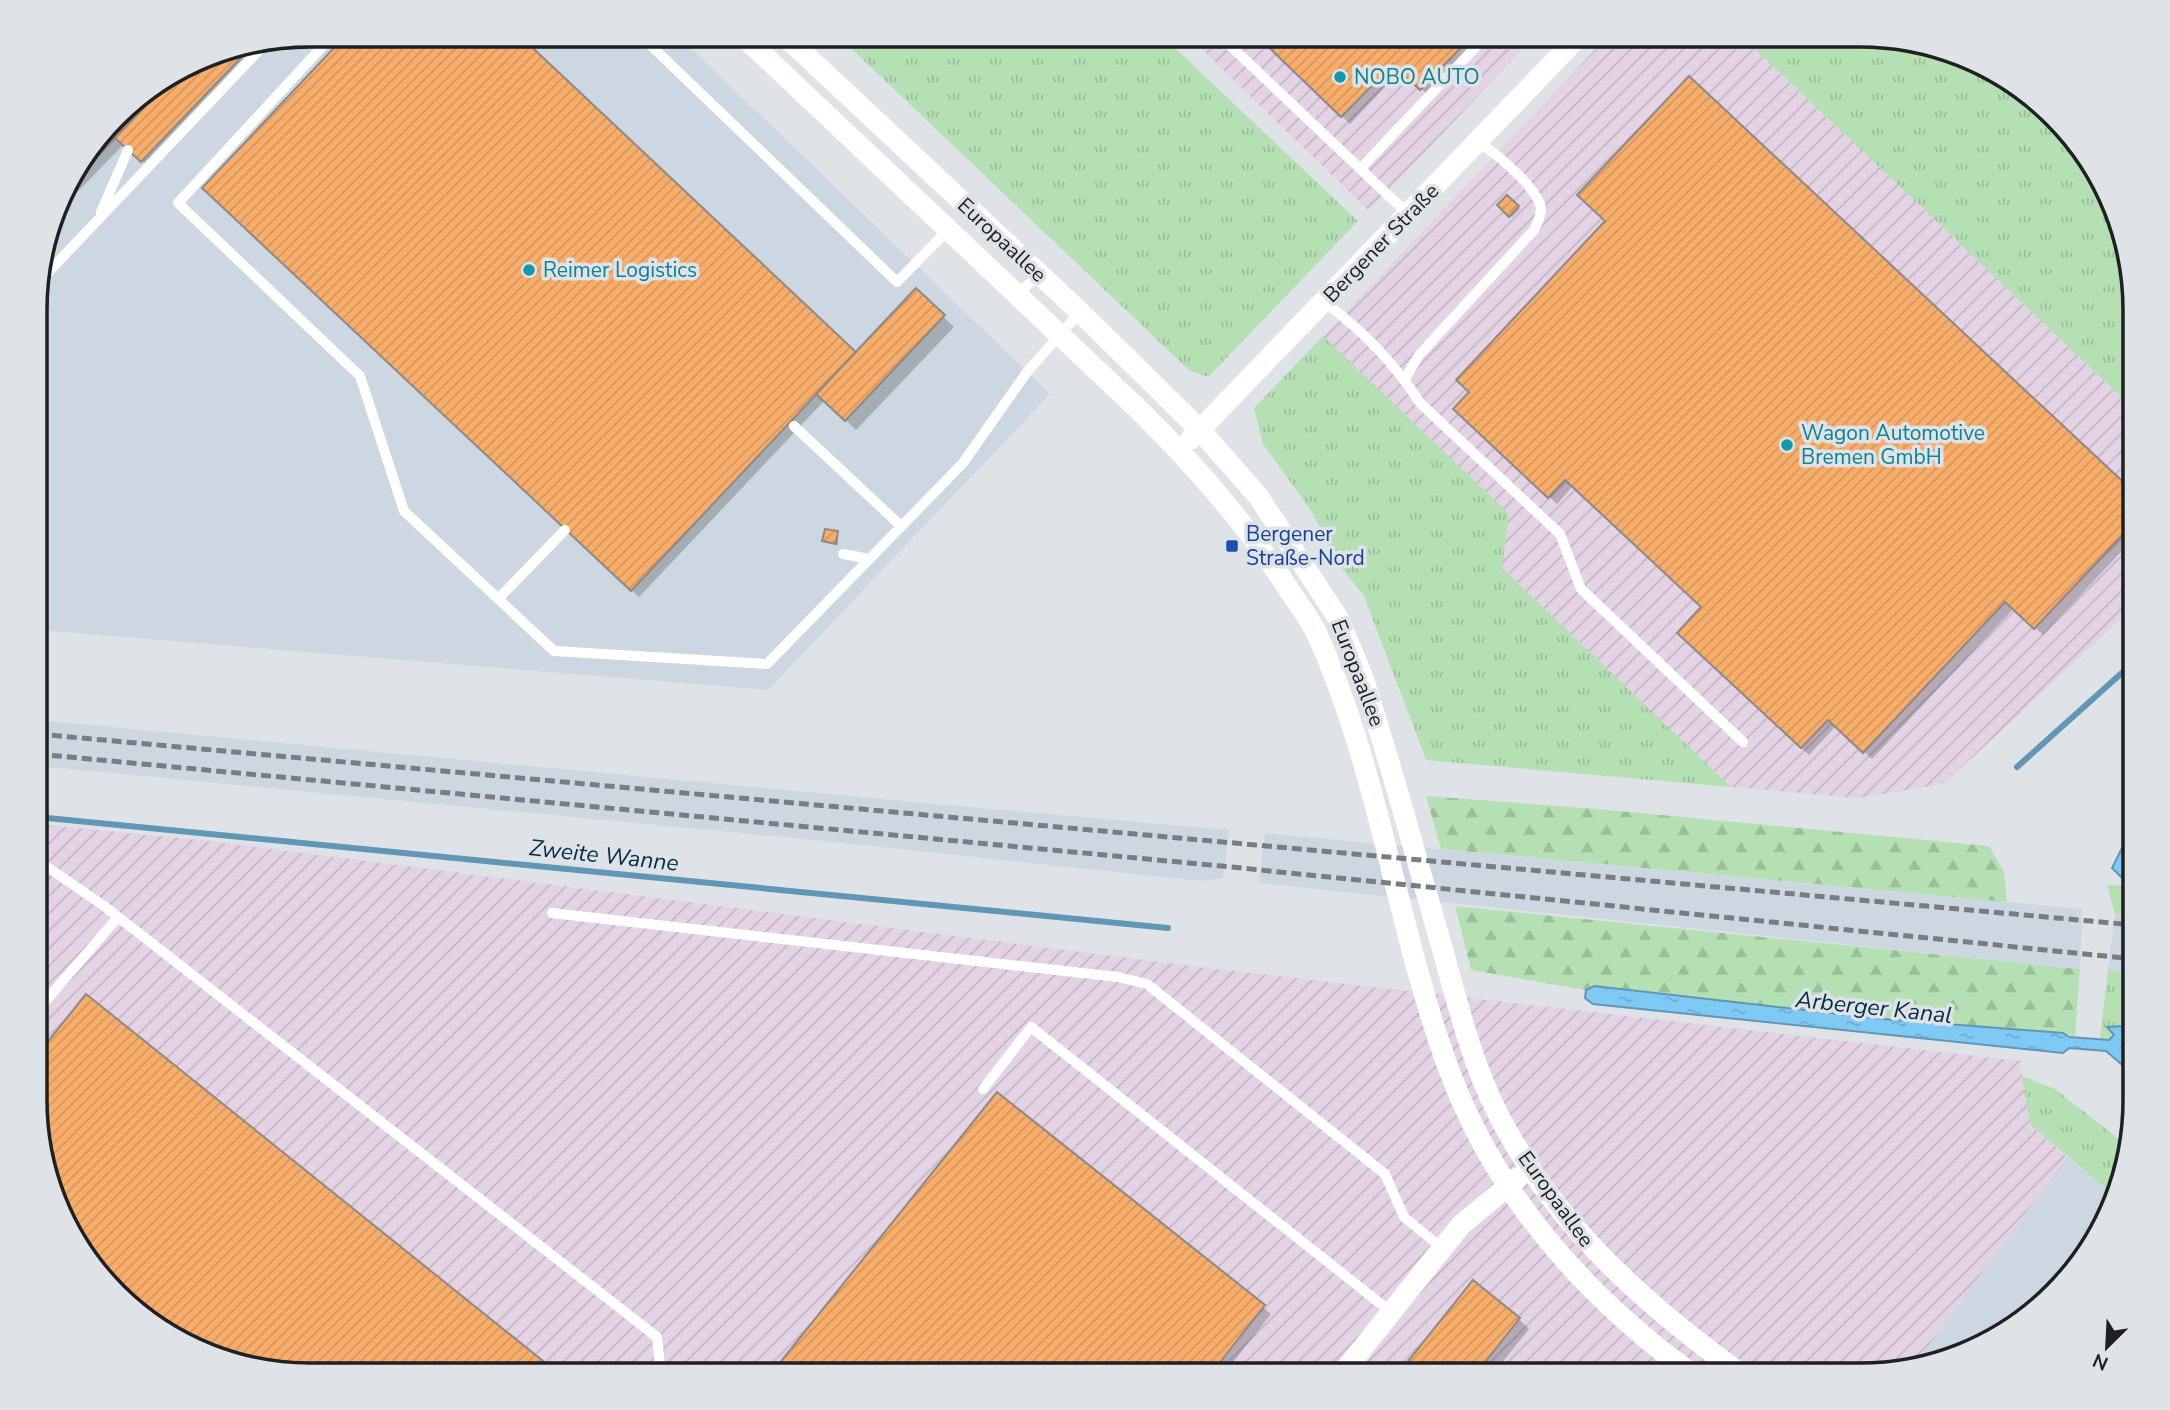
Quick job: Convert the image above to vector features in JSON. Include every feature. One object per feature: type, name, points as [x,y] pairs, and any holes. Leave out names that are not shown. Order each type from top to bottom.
[{"type":"street","name":"Europaallee","points":[[754,47],[1181,451],[1258,542],[1313,627],[1355,734],[1445,1060],[1479,1138],[1531,1221],[1577,1276],[1615,1314],[1678,1363]]},
{"type":"street","name":"Europaallee","points":[[797,47],[1080,312],[1200,429],[1258,496],[1338,618],[1381,732],[1468,1039],[1498,1114],[1555,1203],[1599,1258],[1674,1326],[1726,1363]]},
{"type":"street","name":"Bergener Straße","points":[[1181,451],[1568,47]]},
{"type":"street","points":[[1351,1363],[1474,1211],[1532,1168]]},
{"type":"lane","points":[[322,47],[178,203],[360,376],[404,511],[554,650],[767,664],[963,463],[1057,335],[1080,312]]},
{"type":"lane","points":[[652,47],[897,282],[947,230]]},
{"type":"lane","points":[[1232,47],[1408,214]]},
{"type":"lane","points":[[1360,169],[1476,47]]},
{"type":"lane","points":[[51,267],[257,52]]},
{"type":"lane","points":[[1405,379],[1419,355],[1534,230],[1539,218],[1541,206],[1533,194],[1500,156],[1478,141]]},
{"type":"lane","points":[[97,221],[128,150]]},
{"type":"lane","points":[[1015,296],[1039,275]]},
{"type":"lane","points":[[1324,302],[1348,319],[1405,379],[1420,403],[1560,534],[1581,589],[1743,742]]},
{"type":"lane","points":[[794,426],[901,526]]},
{"type":"lane","points":[[498,599],[565,530]]},
{"type":"lane","points":[[843,554],[870,559]]},
{"type":"lane","points":[[47,868],[118,917],[657,1337],[660,1363]]},
{"type":"lane","points":[[552,913],[1136,980],[1159,992],[1385,1174],[1404,1217],[1442,1248]]},
{"type":"lane","points":[[47,999],[118,917]]},
{"type":"lane","points":[[983,1089],[1031,1027],[1391,1312]]},
{"type":"shaded area","points":[[310,47],[689,47],[1050,394],[768,690],[47,631],[48,293],[52,259],[67,210],[82,179],[102,150],[124,124],[179,82],[226,61],[259,52]]},
{"type":"shaded area","points":[[1199,47],[1525,47],[1369,211]]},
{"type":"shaded area","points":[[1598,47],[1753,47],[2123,399],[2123,617],[1944,784],[1858,798],[1731,787],[1502,568],[1323,336]]},
{"type":"shaded area","points":[[47,721],[1229,830],[1223,878],[1201,881],[814,840],[47,767]]},
{"type":"shaded area","points":[[47,825],[209,841],[1207,968],[2020,1061],[2030,1124],[2067,1157],[1921,1356],[1877,1362],[310,1363],[259,1358],[194,1336],[150,1308],[124,1286],[102,1260],[82,1231],[67,1200],[52,1151],[47,1100]]},
{"type":"shaded area","points":[[1265,833],[2082,909],[2080,969],[1259,883]]},
{"type":"shaded area","points":[[2115,914],[2123,914],[2123,972],[2108,969]]},
{"type":"shaded area","points":[[2067,1157],[2107,1190],[2088,1231],[2046,1286],[1991,1328],[1960,1343],[1921,1356]]},
{"type":"green space","points":[[850,47],[1174,47],[1358,221],[1208,377],[1190,371]]},
{"type":"green space","points":[[1753,47],[1860,47],[1928,56],[1991,82],[2046,124],[2088,179],[2114,242],[2123,310],[2123,399]]},
{"type":"green space","points":[[1323,336],[1509,514],[1502,568],[1731,787],[1426,760],[1364,596],[1336,561],[1312,512],[1263,444],[1254,408]]},
{"type":"green space","points":[[1426,796],[1598,809],[1989,846],[2004,872],[2007,902],[1441,849]]},
{"type":"green space","points":[[2107,885],[2123,886],[2123,914],[2115,914]]},
{"type":"green space","points":[[1455,906],[2080,969],[2075,1037],[2063,1033],[1883,1019],[1594,986],[1586,990],[1471,970]]},
{"type":"green space","points":[[2108,969],[2123,972],[2123,1028],[2108,1027],[2114,1035],[2109,1040],[2100,1040]]},
{"type":"green space","points":[[2022,1076],[2055,1089],[2119,1139],[2107,1190],[2030,1124]]},
{"type":"water","points":[[2123,846],[2123,876],[2121,877],[2112,868]]},
{"type":"water","points":[[1594,986],[1882,1019],[2063,1033],[2069,1037],[2109,1040],[2114,1035],[2107,1027],[2123,1026],[2123,1066],[2106,1051],[2069,1048],[2063,1053],[1593,1004],[1585,998],[1586,990]]},
{"type":"building","name":"Reimer Logistics","points":[[335,47],[532,47],[856,352],[631,591],[202,188]]},
{"type":"building","name":"NOBO AUTO","points":[[1268,47],[1461,47],[1420,90],[1393,64],[1341,117]]},
{"type":"building","points":[[243,56],[141,162],[115,138],[146,105],[179,82]]},
{"type":"building","name":"Wagon Automotive Bremen GmbH","points":[[1689,76],[2123,482],[2123,535],[2034,629],[2005,602],[1863,753],[1828,720],[1801,748],[1677,633],[1701,607],[1565,480],[1548,498],[1453,409],[1469,392],[1456,380],[1605,221],[1577,195]]},
{"type":"building","points":[[146,105],[97,157],[124,124]]},
{"type":"building","points":[[1507,195],[1519,206],[1509,217],[1497,205]]},
{"type":"building","points":[[916,288],[945,315],[845,421],[816,394]]},
{"type":"building","points":[[825,529],[838,531],[836,544],[822,541]]},
{"type":"building","points":[[86,994],[543,1361],[293,1362],[242,1354],[179,1328],[124,1286],[92,1246],[74,1216],[52,1151],[47,1100],[47,1043]]},
{"type":"building","points":[[997,1092],[1265,1305],[1219,1363],[780,1363]]},
{"type":"building","points":[[1473,1280],[1520,1318],[1484,1363],[1407,1363]]},
{"type":"waterway","points":[[2017,767],[2123,672]]},
{"type":"waterway","name":"Zweite Wanne","points":[[47,818],[1168,928]]},
{"type":"railway","points":[[47,735],[2123,924]]},
{"type":"railway","points":[[47,755],[1221,866],[2123,958]]},
{"type":"place","name":"NOBO AUTO","points":[[1340,77]]},
{"type":"place","name":"Reimer Logistics","points":[[529,270]]},
{"type":"place","name":"Wagon Automotive Bremen GmbH","points":[[1787,445]]},
{"type":"place","name":"Bergener Straße-Nord","points":[[1232,546]]},
{"type":"water label","name":"Arberger Kanal","points":[[1874,1007]]}]
